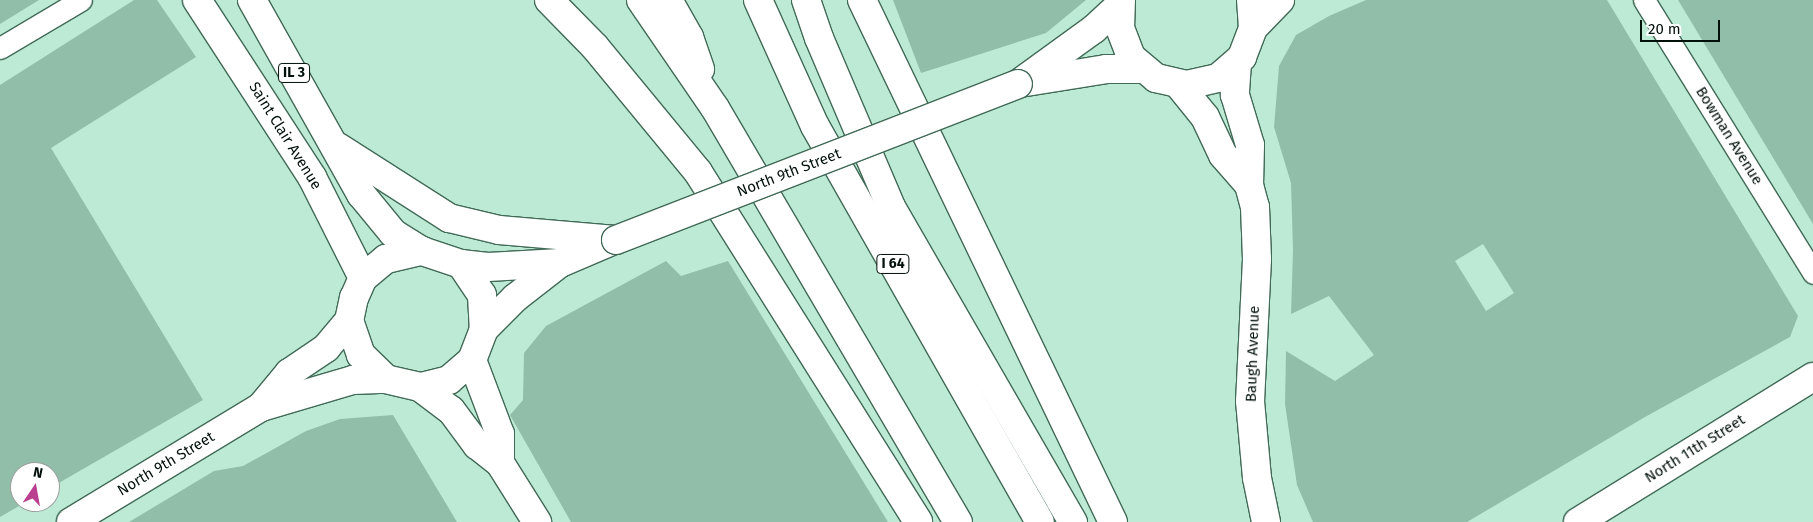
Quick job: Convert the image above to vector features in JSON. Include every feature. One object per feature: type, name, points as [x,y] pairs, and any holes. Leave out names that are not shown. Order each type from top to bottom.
[{"type":"main road","name":"Saint Clair Avenue","points":[[197,0],[312,177],[363,278]]},
{"type":"main road","name":"IL 3","points":[[252,0],[337,146],[361,194],[393,233],[422,250]]},
{"type":"main road","points":[[549,0],[595,47],[698,172],[918,522]]},
{"type":"main road","points":[[642,0],[714,108],[958,522]]},
{"type":"main road","points":[[668,0],[689,37],[714,108]]},
{"type":"main road","name":"I 64","points":[[758,0],[815,126],[1040,522]]},
{"type":"main road","points":[[806,0],[819,38],[890,207],[1073,522]]},
{"type":"main road","points":[[862,0],[1113,522]]},
{"type":"main road","points":[[1121,2],[1121,36],[1132,57],[1142,69],[1156,78],[1179,85],[1210,81],[1237,63],[1249,43],[1253,28],[1251,0]]},
{"type":"main road","points":[[1253,28],[1280,0]]},
{"type":"main road","name":"North 9th Street","points":[[1018,84],[1094,29],[1121,2]]},
{"type":"main road","name":"Baugh Avenue","points":[[1237,63],[1235,95],[1250,145],[1249,185],[1254,207],[1257,259],[1250,401],[1257,478],[1266,522]]},
{"type":"main road","name":"North 9th Street","points":[[484,329],[514,298],[560,263],[616,240],[1018,84],[1081,76],[1106,69],[1142,69]]},
{"type":"main road","name":"Baugh Avenue","points":[[1179,85],[1200,109],[1224,155],[1249,185]]},
{"type":"main road","points":[[337,146],[449,218],[499,230],[616,240]]},
{"type":"main road","points":[[420,388],[449,380],[472,360],[484,329],[482,295],[461,264],[422,250],[386,259],[363,278],[354,298],[349,322],[361,355],[386,378],[420,388],[451,410],[477,445],[500,463],[537,522]]},
{"type":"main road","name":"North 9th Street","points":[[461,264],[488,267],[560,263]]},
{"type":"main road","name":"North 9th Street","points":[[261,407],[289,373],[326,348],[349,322]]},
{"type":"main road","points":[[472,360],[500,434],[500,463]]},
{"type":"main road","name":"North 11th Street","points":[[1578,522],[1813,377]]},
{"type":"main road","name":"North 9th Street","points":[[71,522],[261,407],[353,380],[386,378]]},
{"type":"street","points":[[0,48],[81,0]]},
{"type":"street","name":"Bowman Avenue","points":[[1644,0],[1813,273]]},
{"type":"green space","points":[[0,0],[39,0],[0,24]]},
{"type":"green space","points":[[134,0],[157,0],[196,57],[51,148],[203,400],[60,482],[60,462],[10,462],[10,511],[0,517],[0,85]]},
{"type":"green space","points":[[893,0],[1086,0],[1046,33],[921,73]]},
{"type":"green space","points":[[1366,0],[1607,0],[1798,316],[1790,337],[1645,417],[1467,522],[1313,522],[1297,485],[1285,404],[1286,351],[1335,381],[1374,355],[1329,296],[1291,314],[1293,250],[1291,183],[1274,127],[1279,66],[1296,35],[1329,16]],"holes":[[[1483,244],[1514,293],[1486,311],[1455,261]]]},
{"type":"green space","points":[[1678,0],[1813,0],[1813,224]]},
{"type":"green space","points":[[666,261],[681,276],[728,261],[888,522],[571,522],[510,415],[523,400],[524,353],[546,326]]},
{"type":"green space","points":[[393,415],[457,522],[129,522],[214,471],[243,466],[306,431],[340,419]]}]
